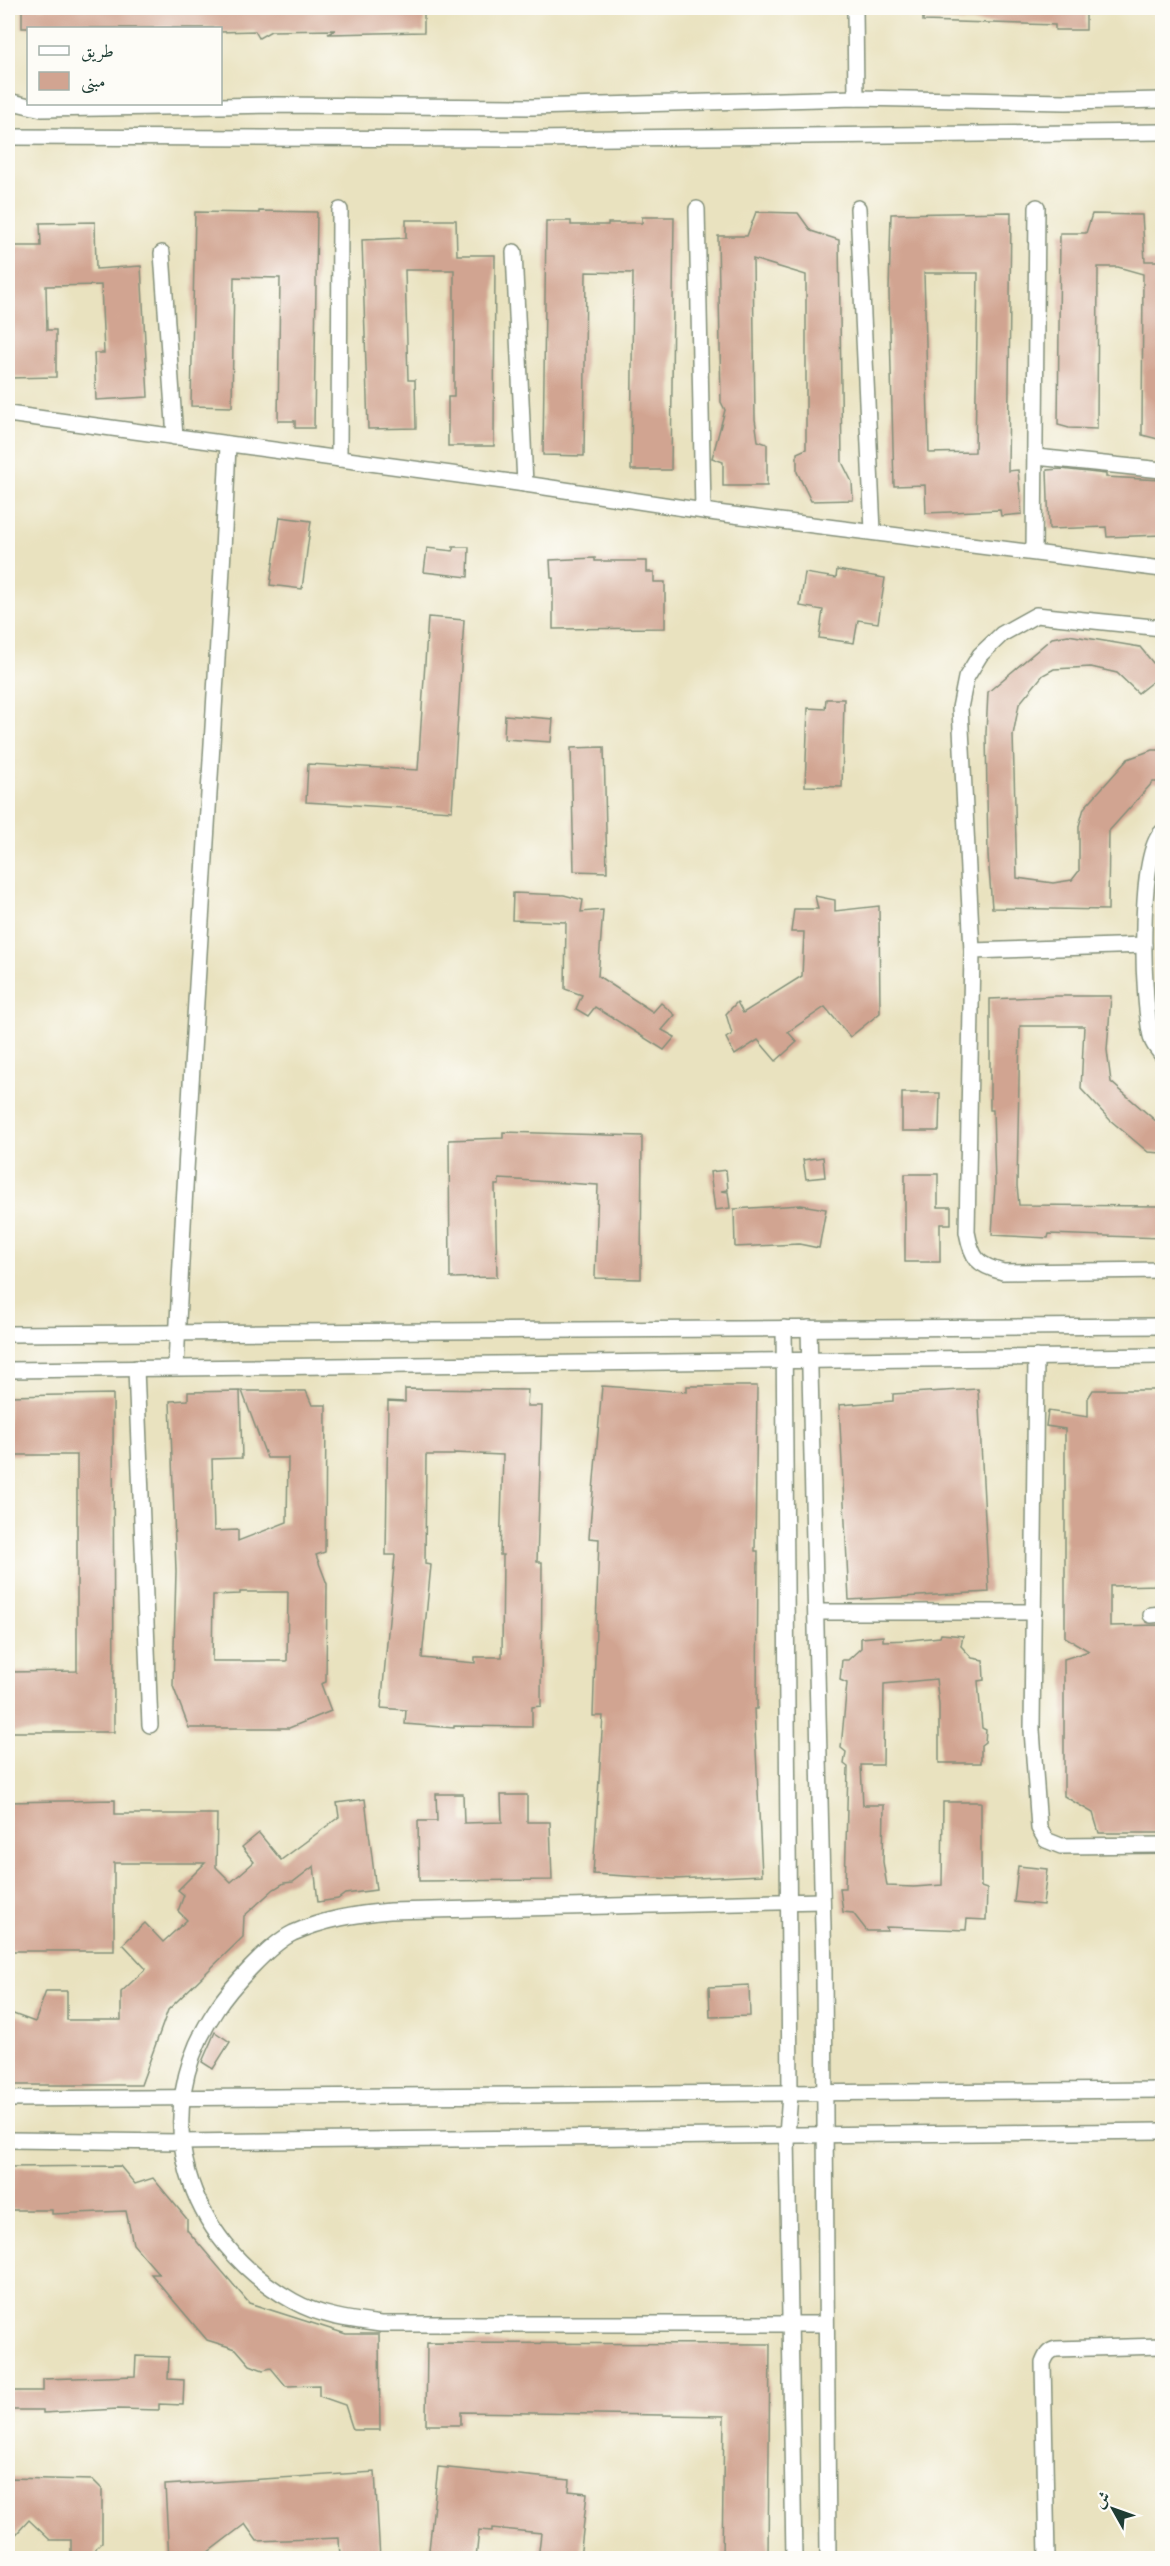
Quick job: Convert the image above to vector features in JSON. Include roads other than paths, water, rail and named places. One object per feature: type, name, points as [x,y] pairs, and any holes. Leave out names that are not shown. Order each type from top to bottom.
[{"type":"street","points":[[855,8],[856,98]]},
{"type":"street","points":[[8,101],[42,109],[275,105],[532,107],[856,98],[1066,102],[1162,100]]},
{"type":"street","points":[[8,137],[532,139],[1162,132]]},
{"type":"street","points":[[1034,551],[1037,207]]},
{"type":"street","points":[[858,208],[873,531]]},
{"type":"street","points":[[697,209],[703,510]]},
{"type":"street","points":[[339,459],[340,210]]},
{"type":"street","points":[[514,252],[525,484]]},
{"type":"street","points":[[162,253],[175,437]]},
{"type":"street","points":[[8,414],[703,510],[1162,568]]},
{"type":"street","points":[[176,1367],[221,617],[228,445]]},
{"type":"street","points":[[1036,457],[1162,470]]},
{"type":"street","points":[[1162,628],[1036,615],[1002,634],[980,655],[966,678],[960,708],[972,951],[967,1232],[976,1261],[1003,1272],[1162,1270]]},
{"type":"street","points":[[1162,832],[1158,836],[1148,866],[1144,945],[1147,1000],[1153,1042],[1162,1055]]},
{"type":"street","points":[[972,951],[1144,945]]},
{"type":"street","points":[[8,1334],[1162,1326]]},
{"type":"street","points":[[784,1328],[789,1902],[787,2136],[794,2559]]},
{"type":"street","points":[[809,1328],[822,1901],[828,2559]]},
{"type":"street","points":[[8,1370],[1162,1356]]},
{"type":"street","points":[[1036,1358],[1032,1730],[1039,1828],[1046,1840],[1061,1846],[1162,1845]]},
{"type":"street","points":[[136,1368],[150,1725]]},
{"type":"street","points":[[817,1612],[1034,1612]]},
{"type":"street","points":[[822,1901],[390,1911],[341,1916],[291,1934],[225,1995],[205,2026],[192,2055],[181,2099],[180,2142],[191,2188],[210,2226],[234,2254],[257,2277],[294,2302],[338,2318],[381,2324],[825,2324]]},
{"type":"street","points":[[8,2099],[1162,2090]]},
{"type":"street","points":[[8,2140],[180,2142],[1162,2131]]},
{"type":"street","points":[[1047,2559],[1043,2363],[1045,2357],[1049,2351],[1056,2349],[1162,2346]]}]
